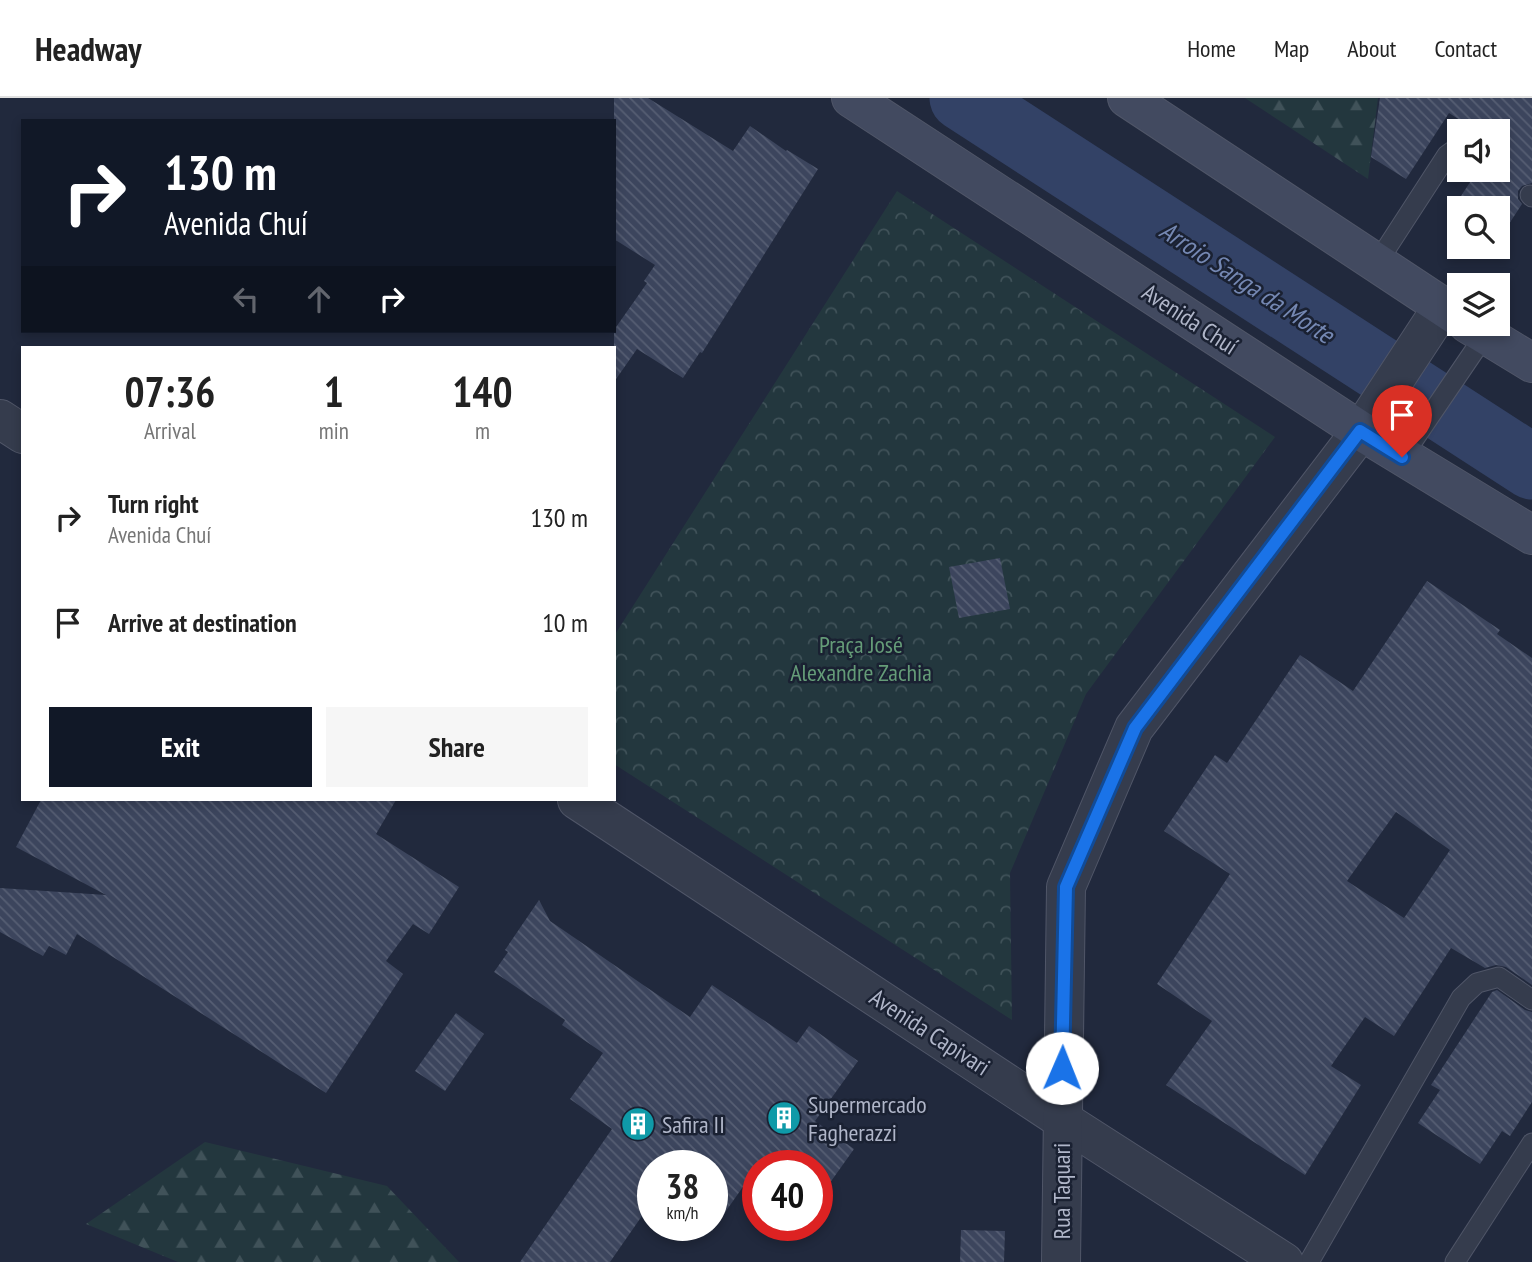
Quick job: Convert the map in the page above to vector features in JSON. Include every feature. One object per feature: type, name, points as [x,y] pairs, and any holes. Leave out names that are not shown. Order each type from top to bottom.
[{"type":"main road","name":"Avenida Chuí","points":[[851,98],[1360,431],[1532,535]]},
{"type":"main road","points":[[1127,98],[1447,310]]},
{"type":"main road","points":[[1488,336],[1532,363]]},
{"type":"street","name":"Rua Taquari","points":[[1061,1262],[1066,887],[1135,728],[1360,431],[1410,357],[1447,332]]},
{"type":"street","points":[[0,419],[21,433]]},
{"type":"street","name":"Avenida Capivari","points":[[579,801],[1061,1119],[1284,1262]]},
{"type":"lane","points":[[1377,263],[1447,155]]},
{"type":"lane","points":[[1402,457],[1454,380],[1461,336]]},
{"type":"lane","points":[[1309,1262],[1461,998],[1477,983],[1499,977],[1532,1000]]},
{"type":"lane","points":[[1455,1262],[1532,1143]]},
{"type":"green space","points":[[1245,98],[1378,98],[1368,179]]},
{"type":"green space","name":"Praça José Alexandre Zachia","points":[[897,191],[1275,437],[1086,694],[1010,873],[1012,1020],[616,765],[616,633]]},
{"type":"green space","points":[[205,1142],[387,1186],[459,1262],[178,1262],[86,1224]]},
{"type":"building","points":[[614,98],[648,98],[733,151],[750,126],[818,169],[702,353],[700,352],[683,378],[637,349],[616,379],[614,333],[647,283],[644,281],[655,265],[616,240]]},
{"type":"building","points":[[1380,98],[1532,98],[1532,183],[1522,186],[1518,191],[1518,199],[1522,204],[1510,222],[1510,196],[1461,196],[1470,182],[1510,182],[1510,119],[1458,119],[1449,113],[1406,179],[1371,157]]},
{"type":"building","points":[[1000,558],[1010,609],[959,618],[949,567]]},
{"type":"building","points":[[1427,581],[1500,630],[1497,634],[1532,658],[1532,985],[1506,967],[1496,965],[1485,968],[1451,948],[1394,1036],[1365,1017],[1331,1066],[1361,1085],[1305,1175],[1166,1085],[1212,1021],[1157,984],[1230,874],[1164,831],[1215,755],[1227,763],[1300,655],[1353,691]],"holes":[[[1396,812],[1450,850],[1404,918],[1347,881]]]},
{"type":"building","points":[[40,801],[395,801],[376,834],[459,887],[429,934],[413,924],[386,961],[403,974],[326,1093],[77,934],[66,955],[49,946],[43,956],[0,932],[0,888],[106,895],[16,847]]},
{"type":"building","points":[[539,900],[550,921],[690,1017],[712,985],[797,1043],[809,1026],[858,1061],[815,1121],[854,1149],[833,1179],[833,1150],[742,1150],[742,1188],[728,1208],[728,1150],[637,1150],[637,1223],[610,1262],[520,1262],[612,1129],[570,1099],[603,1053],[562,1025],[565,1020],[494,972],[508,952],[505,950]]},
{"type":"building","points":[[1497,990],[1532,1012],[1532,1102],[1510,1136],[1502,1131],[1480,1164],[1418,1123],[1440,1090],[1431,1085],[1492,992]]},
{"type":"building","points":[[456,1013],[484,1034],[445,1091],[415,1071]]},
{"type":"building","points":[[961,1230],[1005,1231],[1004,1262],[960,1262]]},
{"type":"waterway","name":"Arroio Sanga da Morte","points":[[962,98],[1532,467]]},
{"type":"place","name":"Supermercado Fagherazzi","points":[[784,1118]]},
{"type":"place","name":"Safira II","points":[[638,1124]]},
{"type":"route","points":[[1062,1068],[1066,887],[1135,728],[1360,431],[1402,457]]}]
